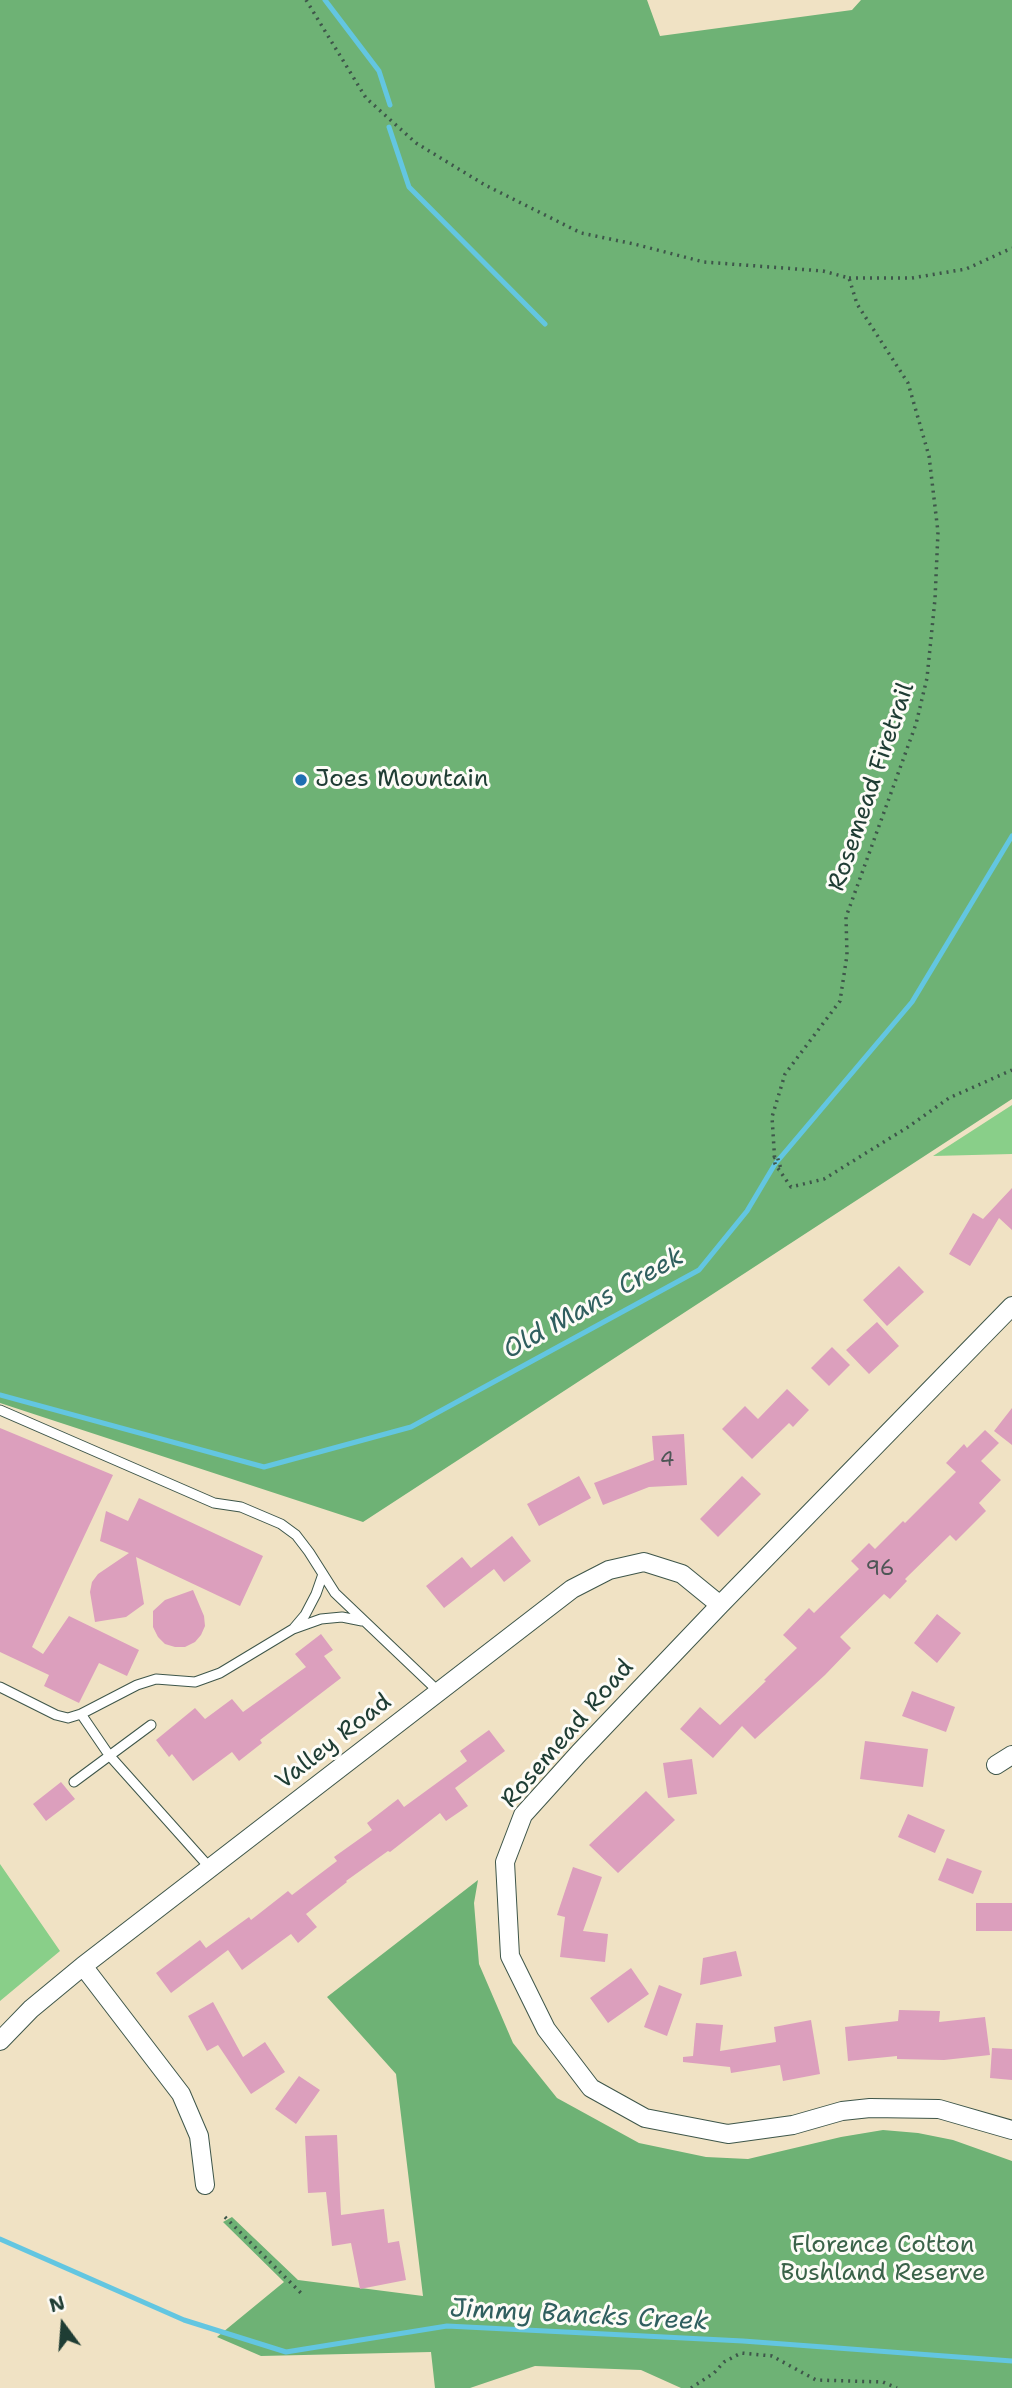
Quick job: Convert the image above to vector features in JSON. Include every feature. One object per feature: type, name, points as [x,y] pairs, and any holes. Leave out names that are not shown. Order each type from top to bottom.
[{"type":"street","name":"Rosemead Road","points":[[1012,1306],[579,1753],[523,1815],[505,1862],[510,1956],[547,2029],[591,2088],[645,2118],[728,2134],[793,2124],[842,2111],[870,2108],[939,2109],[1012,2130]]},
{"type":"street","name":"Valley Road","points":[[0,2040],[31,2009],[83,1966],[572,1589],[609,1570],[644,1562],[682,1574],[720,1605]]},
{"type":"street","points":[[996,1765],[1012,1755]]},
{"type":"street","points":[[83,1966],[181,2094],[199,2136],[205,2185]]},
{"type":"lane","points":[[0,1410],[215,1503],[241,1507],[281,1524],[296,1535],[335,1593],[439,1692]]},
{"type":"lane","points":[[293,1629],[305,1615],[323,1574]]},
{"type":"lane","points":[[0,1687],[56,1715],[68,1718],[137,1685],[156,1679],[195,1682],[220,1673],[293,1629],[321,1619],[342,1617],[363,1621]]},
{"type":"lane","points":[[80,1714],[109,1755],[194,1853],[211,1868]]},
{"type":"lane","points":[[74,1782],[151,1725]]},
{"type":"path","points":[[306,0],[366,98],[416,142],[485,186],[581,233],[704,262],[823,271],[849,278],[912,278],[966,269],[1012,248]]},
{"type":"path","name":"Rosemead Firetrail","points":[[849,278],[857,304],[908,383],[929,456],[938,532],[935,599],[927,678],[916,724],[846,917],[847,955],[840,1001],[785,1074],[772,1117],[773,1158],[791,1187],[824,1179],[949,1098],[1012,1070]]},
{"type":"path","points":[[225,2217],[302,2294]]},
{"type":"path","points":[[691,2388],[714,2374],[724,2362],[741,2353],[772,2356],[816,2379],[883,2382],[897,2388]]},
{"type":"green space","points":[[0,0],[647,0],[660,36],[852,10],[861,0],[1012,0],[1012,1099],[363,1522],[0,1403]]},
{"type":"green space","points":[[1012,1105],[1012,1154],[933,1156]]},
{"type":"green space","points":[[0,1864],[60,1951],[0,2001]]},
{"type":"green space","name":"Florence Cotton Bushland Reserve","points":[[478,1880],[474,1903],[479,1964],[513,2043],[557,2098],[639,2143],[706,2157],[748,2159],[883,2130],[953,2140],[1012,2161],[1012,2388],[681,2388],[641,2370],[535,2366],[470,2388],[435,2388],[431,2352],[261,2356],[217,2337],[284,2282],[223,2222],[232,2217],[298,2280],[423,2296],[396,2074],[327,1997]]},
{"type":"building","points":[[1012,1188],[1012,1230],[999,1218],[970,1266],[949,1254],[973,1213],[983,1219]]},
{"type":"building","points":[[899,1266],[924,1292],[887,1326],[863,1300]]},
{"type":"building","points":[[877,1322],[899,1346],[869,1374],[846,1350]]},
{"type":"building","points":[[832,1347],[850,1365],[829,1386],[811,1368]]},
{"type":"building","points":[[787,1389],[809,1410],[793,1427],[789,1423],[752,1459],[722,1429],[745,1406],[758,1419]]},
{"type":"building","points":[[1012,1408],[1012,1445],[994,1431]]},
{"type":"building","points":[[0,1428],[113,1475],[32,1647],[43,1654],[69,1616],[139,1650],[127,1676],[99,1663],[79,1703],[44,1686],[49,1675],[0,1652]]},
{"type":"building","points":[[985,1430],[999,1443],[981,1461],[1001,1480],[979,1503],[986,1511],[956,1541],[950,1535],[905,1579],[907,1581],[890,1599],[884,1594],[840,1637],[851,1648],[825,1675],[755,1739],[742,1726],[713,1758],[680,1729],[700,1707],[720,1725],[766,1681],[764,1680],[797,1648],[783,1635],[809,1608],[814,1613],[859,1569],[851,1561],[869,1543],[875,1549],[956,1472],[946,1463],[964,1444],[967,1448]]},
{"type":"building","points":[[684,1434],[687,1485],[649,1487],[603,1505],[594,1483],[654,1460],[652,1436]]},
{"type":"building","points":[[579,1476],[591,1498],[539,1526],[527,1504]]},
{"type":"building","points":[[742,1476],[761,1494],[718,1537],[700,1519]]},
{"type":"building","points":[[139,1498],[263,1556],[240,1606],[136,1557],[144,1604],[126,1617],[95,1622],[90,1592],[92,1582],[98,1574],[129,1553],[100,1541],[106,1511],[128,1521]]},
{"type":"building","points":[[512,1536],[531,1561],[504,1582],[494,1569],[444,1608],[426,1586],[462,1557],[471,1568]]},
{"type":"building","points":[[193,1590],[204,1616],[205,1626],[201,1635],[185,1647],[165,1644],[153,1627],[153,1611],[165,1600]]},
{"type":"building","points":[[937,1614],[961,1633],[937,1663],[914,1643]]},
{"type":"building","points":[[321,1634],[333,1650],[324,1656],[341,1678],[260,1740],[262,1743],[239,1761],[232,1752],[193,1781],[172,1754],[169,1757],[156,1740],[195,1708],[205,1719],[232,1699],[243,1712],[306,1667],[295,1654]]},
{"type":"building","points":[[912,1691],[955,1707],[946,1732],[902,1716]]},
{"type":"building","points":[[489,1730],[505,1751],[455,1788],[468,1806],[446,1821],[440,1813],[390,1852],[346,1881],[306,1914],[317,1927],[298,1943],[291,1934],[242,1970],[228,1950],[171,1993],[156,1973],[200,1940],[206,1948],[249,1917],[251,1920],[288,1891],[292,1895],[337,1861],[334,1857],[372,1830],[367,1823],[398,1799],[404,1807],[467,1761],[460,1751]]},
{"type":"building","points":[[865,1741],[928,1749],[923,1787],[860,1779]]},
{"type":"building","points":[[692,1759],[697,1794],[668,1798],[663,1763]]},
{"type":"building","points":[[61,1782],[75,1799],[46,1821],[33,1804]]},
{"type":"building","points":[[646,1791],[675,1820],[618,1873],[589,1845]]},
{"type":"building","points":[[908,1814],[945,1830],[935,1853],[898,1837]]},
{"type":"building","points":[[947,1858],[982,1871],[973,1894],[938,1880]]},
{"type":"building","points":[[573,1867],[602,1877],[583,1931],[608,1934],[605,1962],[560,1957],[565,1917],[557,1915]]},
{"type":"building","points":[[976,1903],[1012,1903],[1012,1931],[976,1931]]},
{"type":"building","points":[[736,1951],[742,1976],[700,1985],[703,1958]]},
{"type":"building","points":[[631,1968],[649,1994],[608,2023],[590,1998]]},
{"type":"building","points":[[659,1985],[682,1994],[667,2036],[644,2027]]},
{"type":"building","points":[[213,2002],[243,2057],[265,2042],[285,2072],[251,2094],[218,2045],[207,2051],[188,2016]]},
{"type":"building","points":[[899,2010],[940,2011],[939,2022],[985,2017],[990,2055],[944,2060],[897,2059],[897,2056],[848,2061],[845,2027],[898,2021]]},
{"type":"building","points":[[811,2020],[820,2074],[783,2081],[780,2065],[731,2073],[730,2067],[683,2062],[683,2057],[693,2056],[696,2023],[723,2025],[720,2051],[776,2042],[774,2027]]},
{"type":"building","points":[[992,2048],[1012,2049],[1012,2080],[990,2078]]},
{"type":"building","points":[[299,2076],[320,2090],[296,2124],[275,2109]]},
{"type":"building","points":[[337,2135],[341,2215],[384,2209],[388,2243],[399,2241],[406,2280],[360,2289],[351,2243],[332,2246],[326,2192],[308,2193],[305,2136]]},
{"type":"waterway","points":[[325,0],[379,71],[390,105]]},
{"type":"waterway","points":[[389,127],[409,187],[545,324]]},
{"type":"waterway","name":"Old Mans Creek","points":[[0,1395],[264,1467],[411,1427],[699,1270],[747,1211],[775,1164],[912,1002],[1012,836]]},
{"type":"waterway","name":"Jimmy Bancks Creek","points":[[0,2239],[184,2320],[286,2352],[447,2326],[743,2341],[1012,2361]]},
{"type":"place","name":"Joes Mountain","points":[[301,780]]}]
